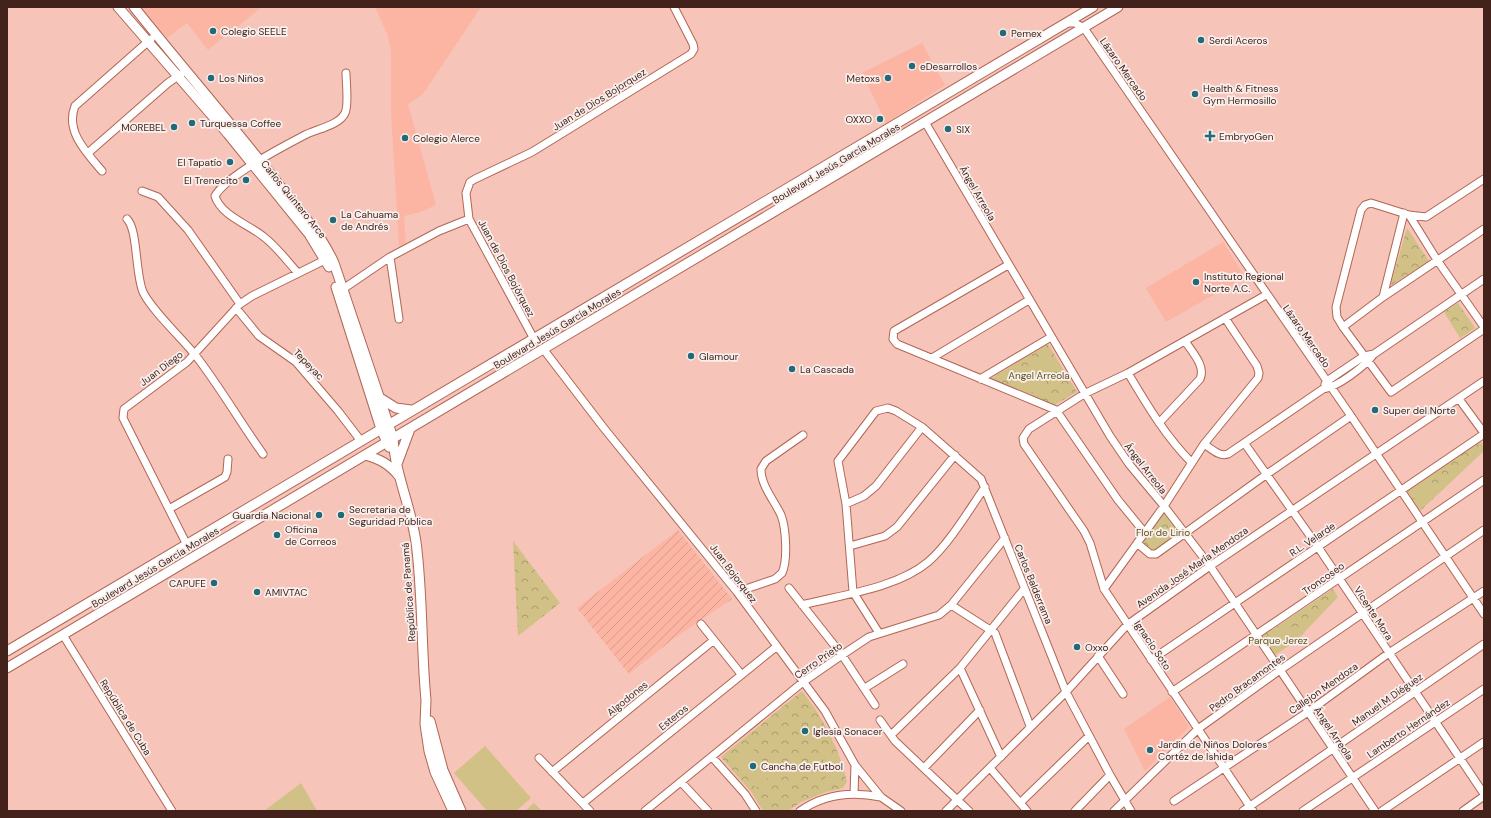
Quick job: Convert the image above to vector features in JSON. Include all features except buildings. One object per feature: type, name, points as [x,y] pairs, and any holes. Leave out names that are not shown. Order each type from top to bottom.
[{"type":"main road","name":"Carlos Quintero Arce","points":[[118,7],[177,76],[256,163]]},
{"type":"main road","name":"Carlos Quintero Arce","points":[[134,7],[187,71],[328,259],[343,289],[359,350],[380,398],[385,427]]},
{"type":"main road","name":"Boulevard Jesús García Morales","points":[[7,651],[385,427],[411,410],[534,339],[1093,7]]},
{"type":"main road","name":"Boulevard Jesús García Morales","points":[[7,668],[544,350],[1118,7]]},
{"type":"main road","points":[[876,135],[883,148]]},
{"type":"main road","name":"Carlos Quintero Arce","points":[[328,259],[390,441]]},
{"type":"main road","points":[[380,398],[396,408],[411,410]]},
{"type":"main road","points":[[397,465],[410,429]]},
{"type":"main road","name":"República de Panamá","points":[[390,441],[416,543],[426,706],[425,724],[429,751],[435,772],[453,811]]},
{"type":"main road","points":[[365,455],[378,458],[387,463],[400,477]]},
{"type":"main road","points":[[17,661],[28,651],[28,646],[25,641]]},
{"type":"main road","name":"República de Panamá","points":[[426,706],[448,783],[461,811]]},
{"type":"main road","points":[[435,740],[438,765],[456,811]]},
{"type":"street","name":"Juan de Dios Bojorquez","points":[[470,182],[532,152],[691,54],[694,49],[693,44],[674,7]]},
{"type":"street","points":[[1065,24],[1075,23],[1084,28]]},
{"type":"street","name":"Lázaro Mercado","points":[[1084,28],[1266,295],[1332,388],[1484,614]]},
{"type":"street","points":[[102,171],[74,133],[73,110],[75,106],[156,35]]},
{"type":"street","points":[[88,153],[168,83],[187,71]]},
{"type":"street","points":[[298,273],[264,236],[235,219],[215,198],[216,194],[222,188],[256,163],[303,136],[340,120],[346,111],[346,73]]},
{"type":"street","name":"Ángel Arreola","points":[[925,122],[1084,394],[1129,464],[1164,506],[1210,566],[1375,811]]},
{"type":"street","points":[[1406,214],[1436,260],[1484,328],[1393,391],[1389,390],[1337,317],[1337,298],[1361,210],[1365,205],[1371,203],[1419,217],[1432,214],[1484,180]]},
{"type":"street","name":"Juan de Dios Bojórquez","points":[[470,182],[466,193],[469,219],[534,339]]},
{"type":"street","name":"Tepeyac","points":[[142,191],[158,197],[188,230],[259,336],[296,362],[338,411],[361,441]]},
{"type":"street","points":[[1383,297],[1406,214]]},
{"type":"street","points":[[127,219],[132,226],[137,275],[143,292],[151,304],[195,355],[263,454]]},
{"type":"street","points":[[343,289],[390,257],[439,230],[469,219]]},
{"type":"street","points":[[1343,327],[1436,260],[1484,229]]},
{"type":"street","points":[[390,257],[399,319]]},
{"type":"street","name":"Juan Diego","points":[[187,545],[123,418],[123,412],[130,404],[195,355],[238,306],[249,297],[328,259]]},
{"type":"street","points":[[1008,265],[894,331],[892,339],[897,344],[1056,410],[1118,500],[1145,532]]},
{"type":"street","points":[[1324,389],[1327,381],[1374,354],[1484,279]]},
{"type":"street","points":[[1056,410],[1185,342],[1266,295]]},
{"type":"street","points":[[932,358],[1029,300]]},
{"type":"street","points":[[1104,589],[1164,506],[1204,444],[1258,378],[1259,373],[1257,366],[1225,318]]},
{"type":"street","points":[[980,379],[1051,337]]},
{"type":"street","points":[[1159,423],[1203,374],[1202,368],[1185,342]]},
{"type":"street","name":"Juan Bojorquez","points":[[544,350],[737,592],[832,722],[855,765],[881,797],[901,811]]},
{"type":"street","points":[[1204,444],[1224,455],[1245,444],[1324,389],[1332,388],[1366,359]]},
{"type":"street","points":[[1128,372],[1159,423],[1172,441],[1192,463]]},
{"type":"street","name":"Avenida José María Mendoza","points":[[946,811],[1030,726],[1066,692],[1127,625],[1210,566],[1484,381]]},
{"type":"street","points":[[1459,399],[1484,434]]},
{"type":"street","name":"Carlos Balderrama","points":[[846,504],[838,461],[876,412],[888,408],[896,411],[922,427],[972,469],[985,487],[1024,589],[1066,692],[1131,811]]},
{"type":"street","name":"Ignacio Soto","points":[[1056,410],[1029,429],[1023,438],[1024,444],[1084,532],[1090,543],[1104,589],[1251,809]]},
{"type":"street","points":[[1136,543],[1153,555],[1185,534],[1266,474],[1351,416]]},
{"type":"street","points":[[879,633],[853,592],[846,504],[864,496],[876,486],[922,427]]},
{"type":"street","name":"R.L. Velarde","points":[[1151,660],[1484,434]]},
{"type":"street","points":[[737,592],[775,579],[782,573],[785,547],[783,523],[762,480],[761,469],[766,461],[803,435]]},
{"type":"street","name":"Vicente Mora","points":[[1245,444],[1318,547],[1484,795]]},
{"type":"street","points":[[850,546],[885,536],[897,527],[955,455]]},
{"type":"street","points":[[169,509],[224,476],[227,472],[228,459]]},
{"type":"street","name":"Troncoseo","points":[[1172,692],[1257,636],[1339,578],[1484,480]]},
{"type":"street","points":[[802,605],[896,579],[928,562],[940,550],[985,487]]},
{"type":"street","name":"Pedro Bracamontes","points":[[1114,811],[1198,729],[1280,670],[1484,530]]},
{"type":"street","name":"Cerro Prieto","points":[[647,810],[803,682],[842,655],[869,637],[939,615],[951,605],[1004,538]]},
{"type":"street","points":[[789,588],[842,655],[875,705]]},
{"type":"street","points":[[891,735],[960,668],[1024,589]]},
{"type":"street","name":"Callejon Mendoza","points":[[1174,801],[1308,712],[1389,653],[1484,591]]},
{"type":"street","points":[[951,605],[992,630],[1030,726]]},
{"type":"street","points":[[701,624],[742,674]]},
{"type":"street","name":"República de Cuba","points":[[63,634],[172,811]]},
{"type":"street","name":"Algodones","points":[[552,772],[714,640]]},
{"type":"street","name":"Manuel M Diéguez","points":[[1242,811],[1251,809],[1333,749],[1484,644]]},
{"type":"street","name":"Esteros","points":[[583,803],[776,647]]},
{"type":"street","points":[[1098,656],[1123,694]]},
{"type":"street","points":[[865,688],[903,664]]},
{"type":"street","points":[[960,668],[1001,757]]},
{"type":"street","name":"Lamberto Hernández","points":[[1303,811],[1484,689]]},
{"type":"street","points":[[924,768],[980,710]]},
{"type":"street","points":[[880,720],[897,743],[969,811]]},
{"type":"street","points":[[1020,803],[1089,736]]},
{"type":"street","points":[[1382,811],[1484,742]]},
{"type":"street","points":[[712,757],[745,794],[756,811]]},
{"type":"street","points":[[539,758],[590,811]]},
{"type":"street","points":[[854,794],[855,765]]},
{"type":"street","points":[[990,768],[1028,811]]},
{"type":"street","points":[[1075,811],[1110,775]]},
{"type":"street","points":[[681,782],[708,811]]},
{"type":"street","points":[[800,811],[810,804],[830,797],[854,794],[881,797]]},
{"type":"street","points":[[1462,811],[1484,795]]},
{"type":"shaded area","name":"Colegio SEELE","points":[[140,7],[262,7],[208,50],[187,23],[167,38]]},
{"type":"shaded area","name":"Colegio Alerce","points":[[375,7],[481,7],[423,94],[408,104],[436,205],[420,212],[404,216],[406,243],[399,247],[391,112],[391,52],[388,36]]},
{"type":"shaded area","points":[[922,43],[945,85],[886,123],[862,73]]},
{"type":"shaded area","name":"Instituto Regional Norte A.C.","points":[[1223,242],[1245,277],[1166,322],[1146,288]]},
{"type":"shaded area","points":[[678,530],[732,599],[673,639],[629,674],[577,608]]},
{"type":"shaded area","name":"Jardín de Niños Dolores Cortéz de Ishida","points":[[1170,697],[1189,727],[1145,771],[1124,729]]},
{"type":"green space","points":[[1407,228],[1429,261],[1390,286]]},
{"type":"green space","points":[[1458,303],[1475,328],[1460,338],[1444,312]]},
{"type":"green space","name":"Angel Arreola","points":[[1048,344],[1077,392],[1053,406],[990,379]]},
{"type":"green space","points":[[1032,356],[1056,366],[1050,380],[1026,370]]},
{"type":"green space","points":[[1025,372],[1046,381],[1040,395],[1019,386]]},
{"type":"green space","points":[[1480,441],[1484,447],[1484,451],[1420,511],[1407,491]]},
{"type":"green space","points":[[1428,478],[1436,491],[1418,503],[1409,491]]},
{"type":"green space","name":"Flor de Lirio","points":[[1164,512],[1181,534],[1154,553],[1142,542]]},
{"type":"green space","points":[[513,541],[560,603],[518,636]]},
{"type":"green space","name":"Parque Jerez","points":[[1333,589],[1338,597],[1296,641],[1275,655],[1261,637]]},
{"type":"green space","points":[[1282,625],[1291,639],[1280,647],[1270,633]]},
{"type":"green space","points":[[802,691],[830,734],[840,757],[847,782],[843,788],[826,792],[801,802],[788,811],[763,811],[752,793],[721,757]]},
{"type":"green space","name":"Cancha de Futbol","points":[[749,744],[773,774],[756,788],[732,758]]},
{"type":"green space","points":[[485,746],[531,798],[516,811],[487,811],[454,773]]},
{"type":"green space","points":[[836,757],[840,782],[827,784],[823,759]]},
{"type":"green space","points":[[301,783],[317,811],[264,811]]},
{"type":"green space","points":[[534,803],[542,811],[525,811]]},
{"type":"place","name":"Colegio SEELE","points":[[213,31]]},
{"type":"place","name":"Pemex","points":[[1003,33]]},
{"type":"place","name":"Serdi Aceros","points":[[1201,40]]},
{"type":"place","name":"eDesarrollos","points":[[912,66]]},
{"type":"place","name":"Los Niños","points":[[211,78]]},
{"type":"place","name":"Metoxs","points":[[888,78]]},
{"type":"place","name":"Health & Fitness Gym Hermosillo","points":[[1195,94]]},
{"type":"place","name":"OXXO","points":[[880,119]]},
{"type":"place","name":"Turquessa Coffee","points":[[192,123]]},
{"type":"place","name":"MOREBEL","points":[[174,127]]},
{"type":"place","name":"SIX","points":[[948,129]]},
{"type":"place","name":"EmbryoGen","points":[[1210,136]]},
{"type":"place","name":"Colegio Alerce","points":[[405,138]]},
{"type":"place","name":"El Tapatío","points":[[230,162]]},
{"type":"place","name":"El Trenecito","points":[[246,180]]},
{"type":"place","name":"La Cahuama de Andrés","points":[[333,220]]},
{"type":"place","name":"Instituto Regional Norte A.C.","points":[[1196,282]]},
{"type":"place","name":"Glamour","points":[[691,356]]},
{"type":"place","name":"La Cascada","points":[[792,369]]},
{"type":"place","name":"Super del Norte","points":[[1375,410]]},
{"type":"place","name":"Guardia Nacional","points":[[319,515]]},
{"type":"place","name":"Secretaria de Seguridad Pública","points":[[341,515]]},
{"type":"place","name":"Oficina de Correos","points":[[277,535]]},
{"type":"place","name":"CAPUFE","points":[[214,583]]},
{"type":"place","name":"AMIVTAC","points":[[257,592]]},
{"type":"place","name":"Oxxo","points":[[1077,647]]},
{"type":"place","name":"Iglesia Sonacer","points":[[805,731]]},
{"type":"place","name":"Jardín de Niños Dolores Cortéz de Ishida","points":[[1150,750]]},
{"type":"place","name":"Cancha de Futbol","points":[[753,766]]}]
